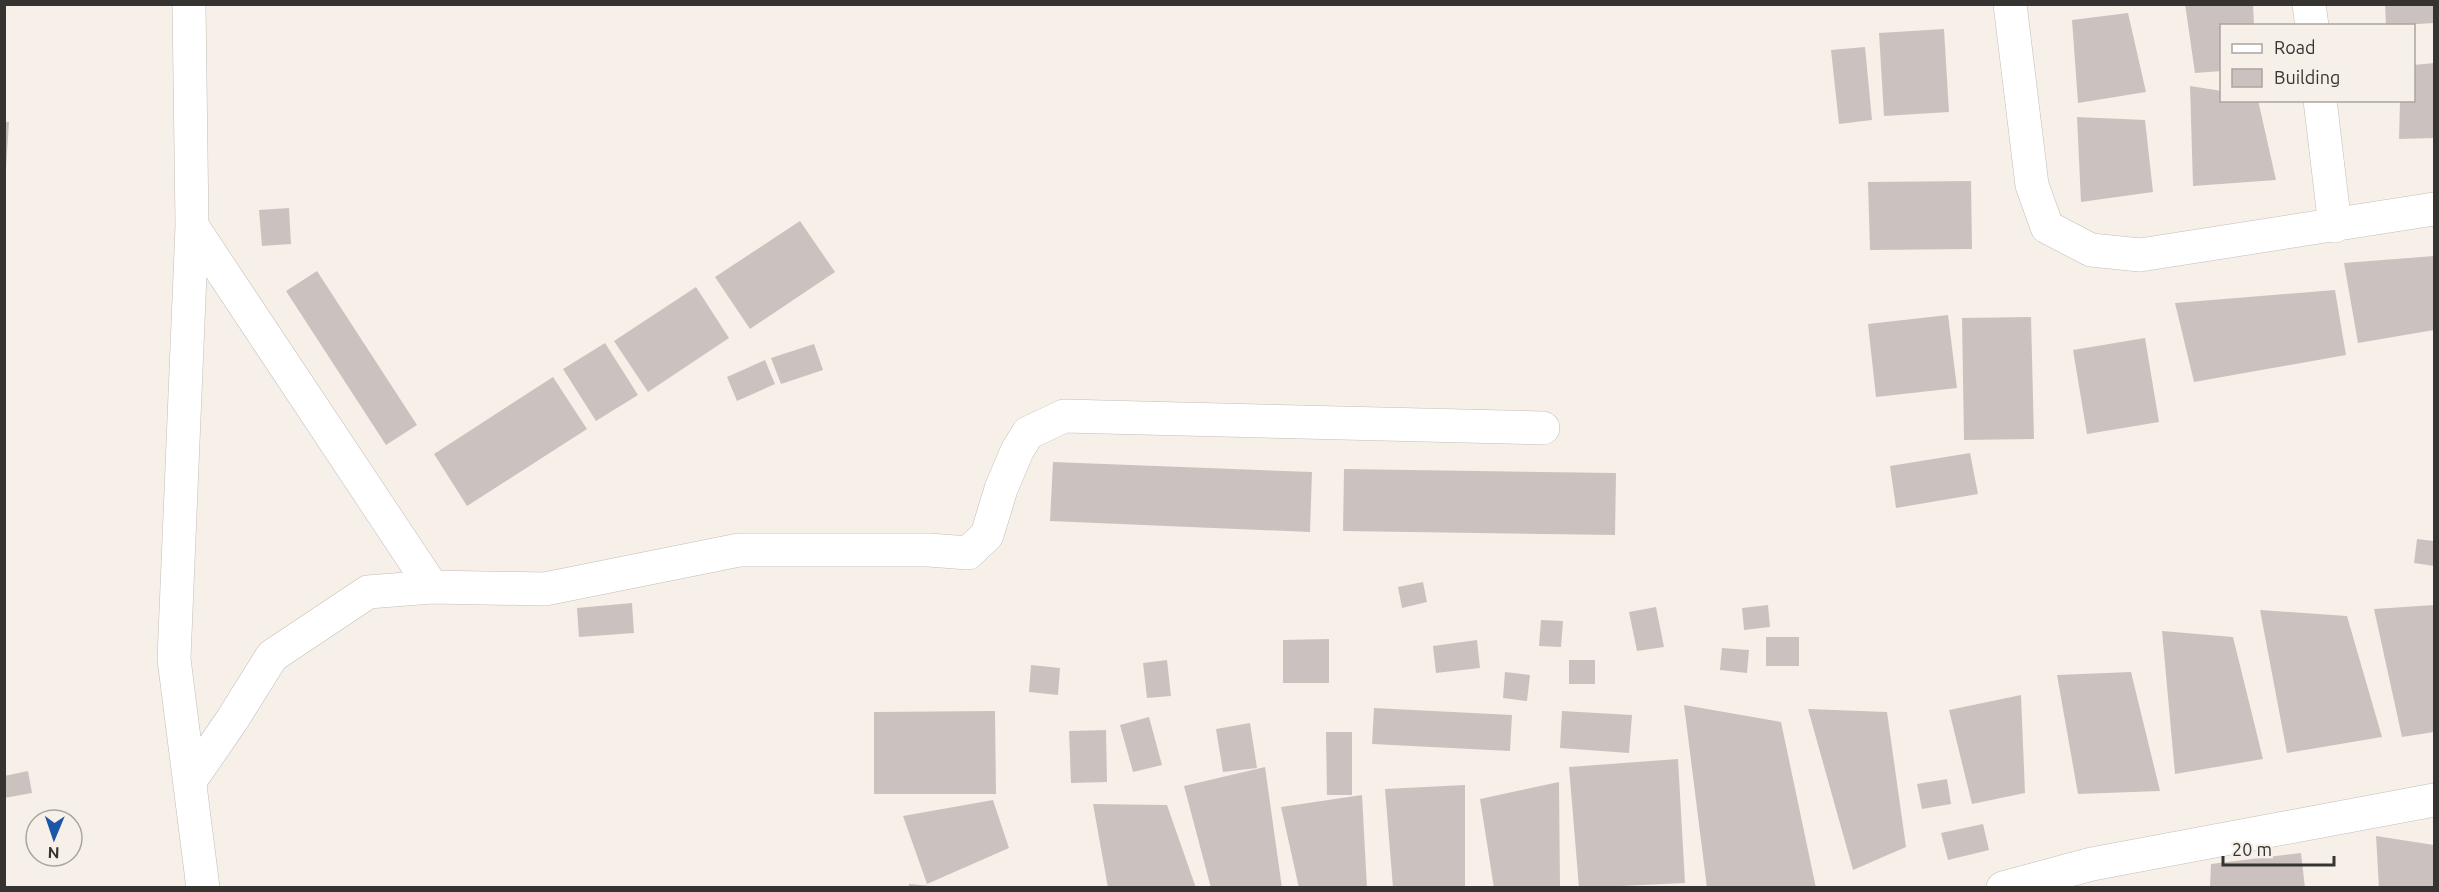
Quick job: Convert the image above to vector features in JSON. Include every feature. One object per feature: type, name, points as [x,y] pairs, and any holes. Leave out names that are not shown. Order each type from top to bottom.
[{"type":"street","points":[[189,4],[192,226],[174,659],[203,888]]},
{"type":"street","points":[[2010,4],[2032,185],[2047,227],[2091,250],[2140,255],[2434,209]]},
{"type":"street","points":[[2309,4],[2312,24]]},
{"type":"street","points":[[2320,102],[2335,226]]},
{"type":"street","points":[[192,226],[432,587]]},
{"type":"street","points":[[190,781],[272,656],[368,592],[432,587],[545,589],[739,550],[929,550],[968,553],[987,535],[1001,489],[1017,451],[1028,433],[1064,416],[1543,428]]},
{"type":"street","points":[[2003,888],[2092,864],[2434,800]]},
{"type":"building","points":[[2185,4],[2253,4],[2254,24],[2220,24],[2220,71],[2195,73]]},
{"type":"building","points":[[2385,4],[2434,4],[2434,23],[2386,24]]},
{"type":"building","points":[[2128,13],[2146,92],[2078,103],[2072,20]]},
{"type":"building","points":[[1944,29],[1949,112],[1884,116],[1879,33]]},
{"type":"building","points":[[1865,47],[1872,120],[1839,124],[1831,50]]},
{"type":"building","points":[[2434,63],[2434,138],[2399,139],[2400,102],[2415,102],[2415,65]]},
{"type":"building","points":[[2190,86],[2220,91],[2220,102],[2258,102],[2276,180],[2193,186]]},
{"type":"building","points":[[2077,117],[2145,120],[2153,192],[2081,202]]},
{"type":"building","points":[[5,122],[9,122],[6,168],[5,168]]},
{"type":"building","points":[[1971,181],[1972,249],[1870,250],[1868,182]]},
{"type":"building","points":[[289,208],[291,244],[262,246],[259,210]]},
{"type":"building","points":[[800,221],[835,272],[750,329],[715,277]]},
{"type":"building","points":[[2434,256],[2434,330],[2358,343],[2344,263]]},
{"type":"building","points":[[317,271],[417,425],[386,445],[286,291]]},
{"type":"building","points":[[696,287],[729,338],[648,392],[614,341]]},
{"type":"building","points":[[2335,290],[2346,355],[2194,382],[2175,303]]},
{"type":"building","points":[[1948,315],[1957,388],[1876,397],[1868,324]]},
{"type":"building","points":[[2031,317],[2034,439],[1964,440],[1962,318]]},
{"type":"building","points":[[2145,338],[2159,422],[2087,434],[2073,350]]},
{"type":"building","points":[[605,343],[638,395],[596,421],[563,369]]},
{"type":"building","points":[[814,344],[823,370],[781,384],[771,358]]},
{"type":"building","points":[[765,360],[775,384],[737,401],[727,377]]},
{"type":"building","points":[[553,377],[587,429],[467,506],[434,454]]},
{"type":"building","points":[[1970,453],[1978,494],[1896,508],[1890,466]]},
{"type":"building","points":[[1053,462],[1312,472],[1310,532],[1050,521]]},
{"type":"building","points":[[1344,469],[1616,473],[1615,535],[1343,531]]},
{"type":"building","points":[[2417,539],[2434,541],[2434,566],[2414,563]]},
{"type":"building","points":[[1423,582],[1427,602],[1402,608],[1398,587]]},
{"type":"building","points":[[632,603],[634,633],[579,637],[577,608]]},
{"type":"building","points":[[1768,605],[1770,627],[1744,630],[1742,608]]},
{"type":"building","points":[[2434,605],[2434,732],[2402,737],[2374,609]]},
{"type":"building","points":[[1656,607],[1664,647],[1637,651],[1629,612]]},
{"type":"building","points":[[2260,610],[2347,616],[2382,737],[2287,753]]},
{"type":"building","points":[[1541,620],[1563,621],[1561,647],[1539,646]]},
{"type":"building","points":[[2162,631],[2233,637],[2263,759],[2175,774]]},
{"type":"building","points":[[1766,637],[1799,637],[1799,666],[1766,666]]},
{"type":"building","points":[[1329,639],[1329,683],[1283,683],[1283,640]]},
{"type":"building","points":[[1477,640],[1480,668],[1436,673],[1433,646]]},
{"type":"building","points":[[1722,648],[1749,650],[1747,673],[1720,670]]},
{"type":"building","points":[[1167,660],[1171,696],[1147,698],[1143,663]]},
{"type":"building","points":[[1569,660],[1595,660],[1595,684],[1569,684]]},
{"type":"building","points":[[1031,665],[1060,668],[1058,695],[1029,692]]},
{"type":"building","points":[[1505,672],[1530,675],[1527,701],[1503,698]]},
{"type":"building","points":[[2131,672],[2160,791],[2078,794],[2057,675]]},
{"type":"building","points":[[2021,695],[2025,793],[1972,804],[1949,710]]},
{"type":"building","points":[[1684,705],[1781,722],[1816,888],[1707,888]]},
{"type":"building","points":[[1374,708],[1512,715],[1510,751],[1372,744]]},
{"type":"building","points":[[1808,709],[1887,712],[1906,847],[1853,870]]},
{"type":"building","points":[[995,711],[996,794],[874,794],[874,712]]},
{"type":"building","points":[[1562,711],[1632,715],[1629,753],[1560,748]]},
{"type":"building","points":[[1149,717],[1162,765],[1133,772],[1120,725]]},
{"type":"building","points":[[1250,723],[1257,768],[1223,772],[1216,729]]},
{"type":"building","points":[[1106,730],[1107,782],[1071,783],[1069,731]]},
{"type":"building","points":[[1326,732],[1352,732],[1352,795],[1327,795]]},
{"type":"building","points":[[1678,759],[1685,883],[1579,888],[1569,767]]},
{"type":"building","points":[[1265,767],[1282,888],[1211,888],[1184,786]]},
{"type":"building","points":[[28,771],[32,793],[4,798],[4,776]]},
{"type":"building","points":[[1947,779],[1951,804],[1922,809],[1917,784]]},
{"type":"building","points":[[1559,782],[1560,888],[1494,888],[1480,799]]},
{"type":"building","points":[[1465,785],[1465,888],[1393,888],[1385,789]]},
{"type":"building","points":[[1362,795],[1367,888],[1299,888],[1281,807]]},
{"type":"building","points":[[993,800],[1009,848],[927,884],[903,816]]},
{"type":"building","points":[[1093,804],[1167,805],[1196,888],[1108,888]]},
{"type":"building","points":[[1983,824],[1989,850],[1948,860],[1941,833]]},
{"type":"building","points":[[2376,836],[2434,845],[2434,888],[2379,888]]},
{"type":"building","points":[[2301,853],[2305,888],[2210,888],[2211,864]]},
{"type":"building","points":[[909,884],[931,886],[931,888],[909,888]]}]
